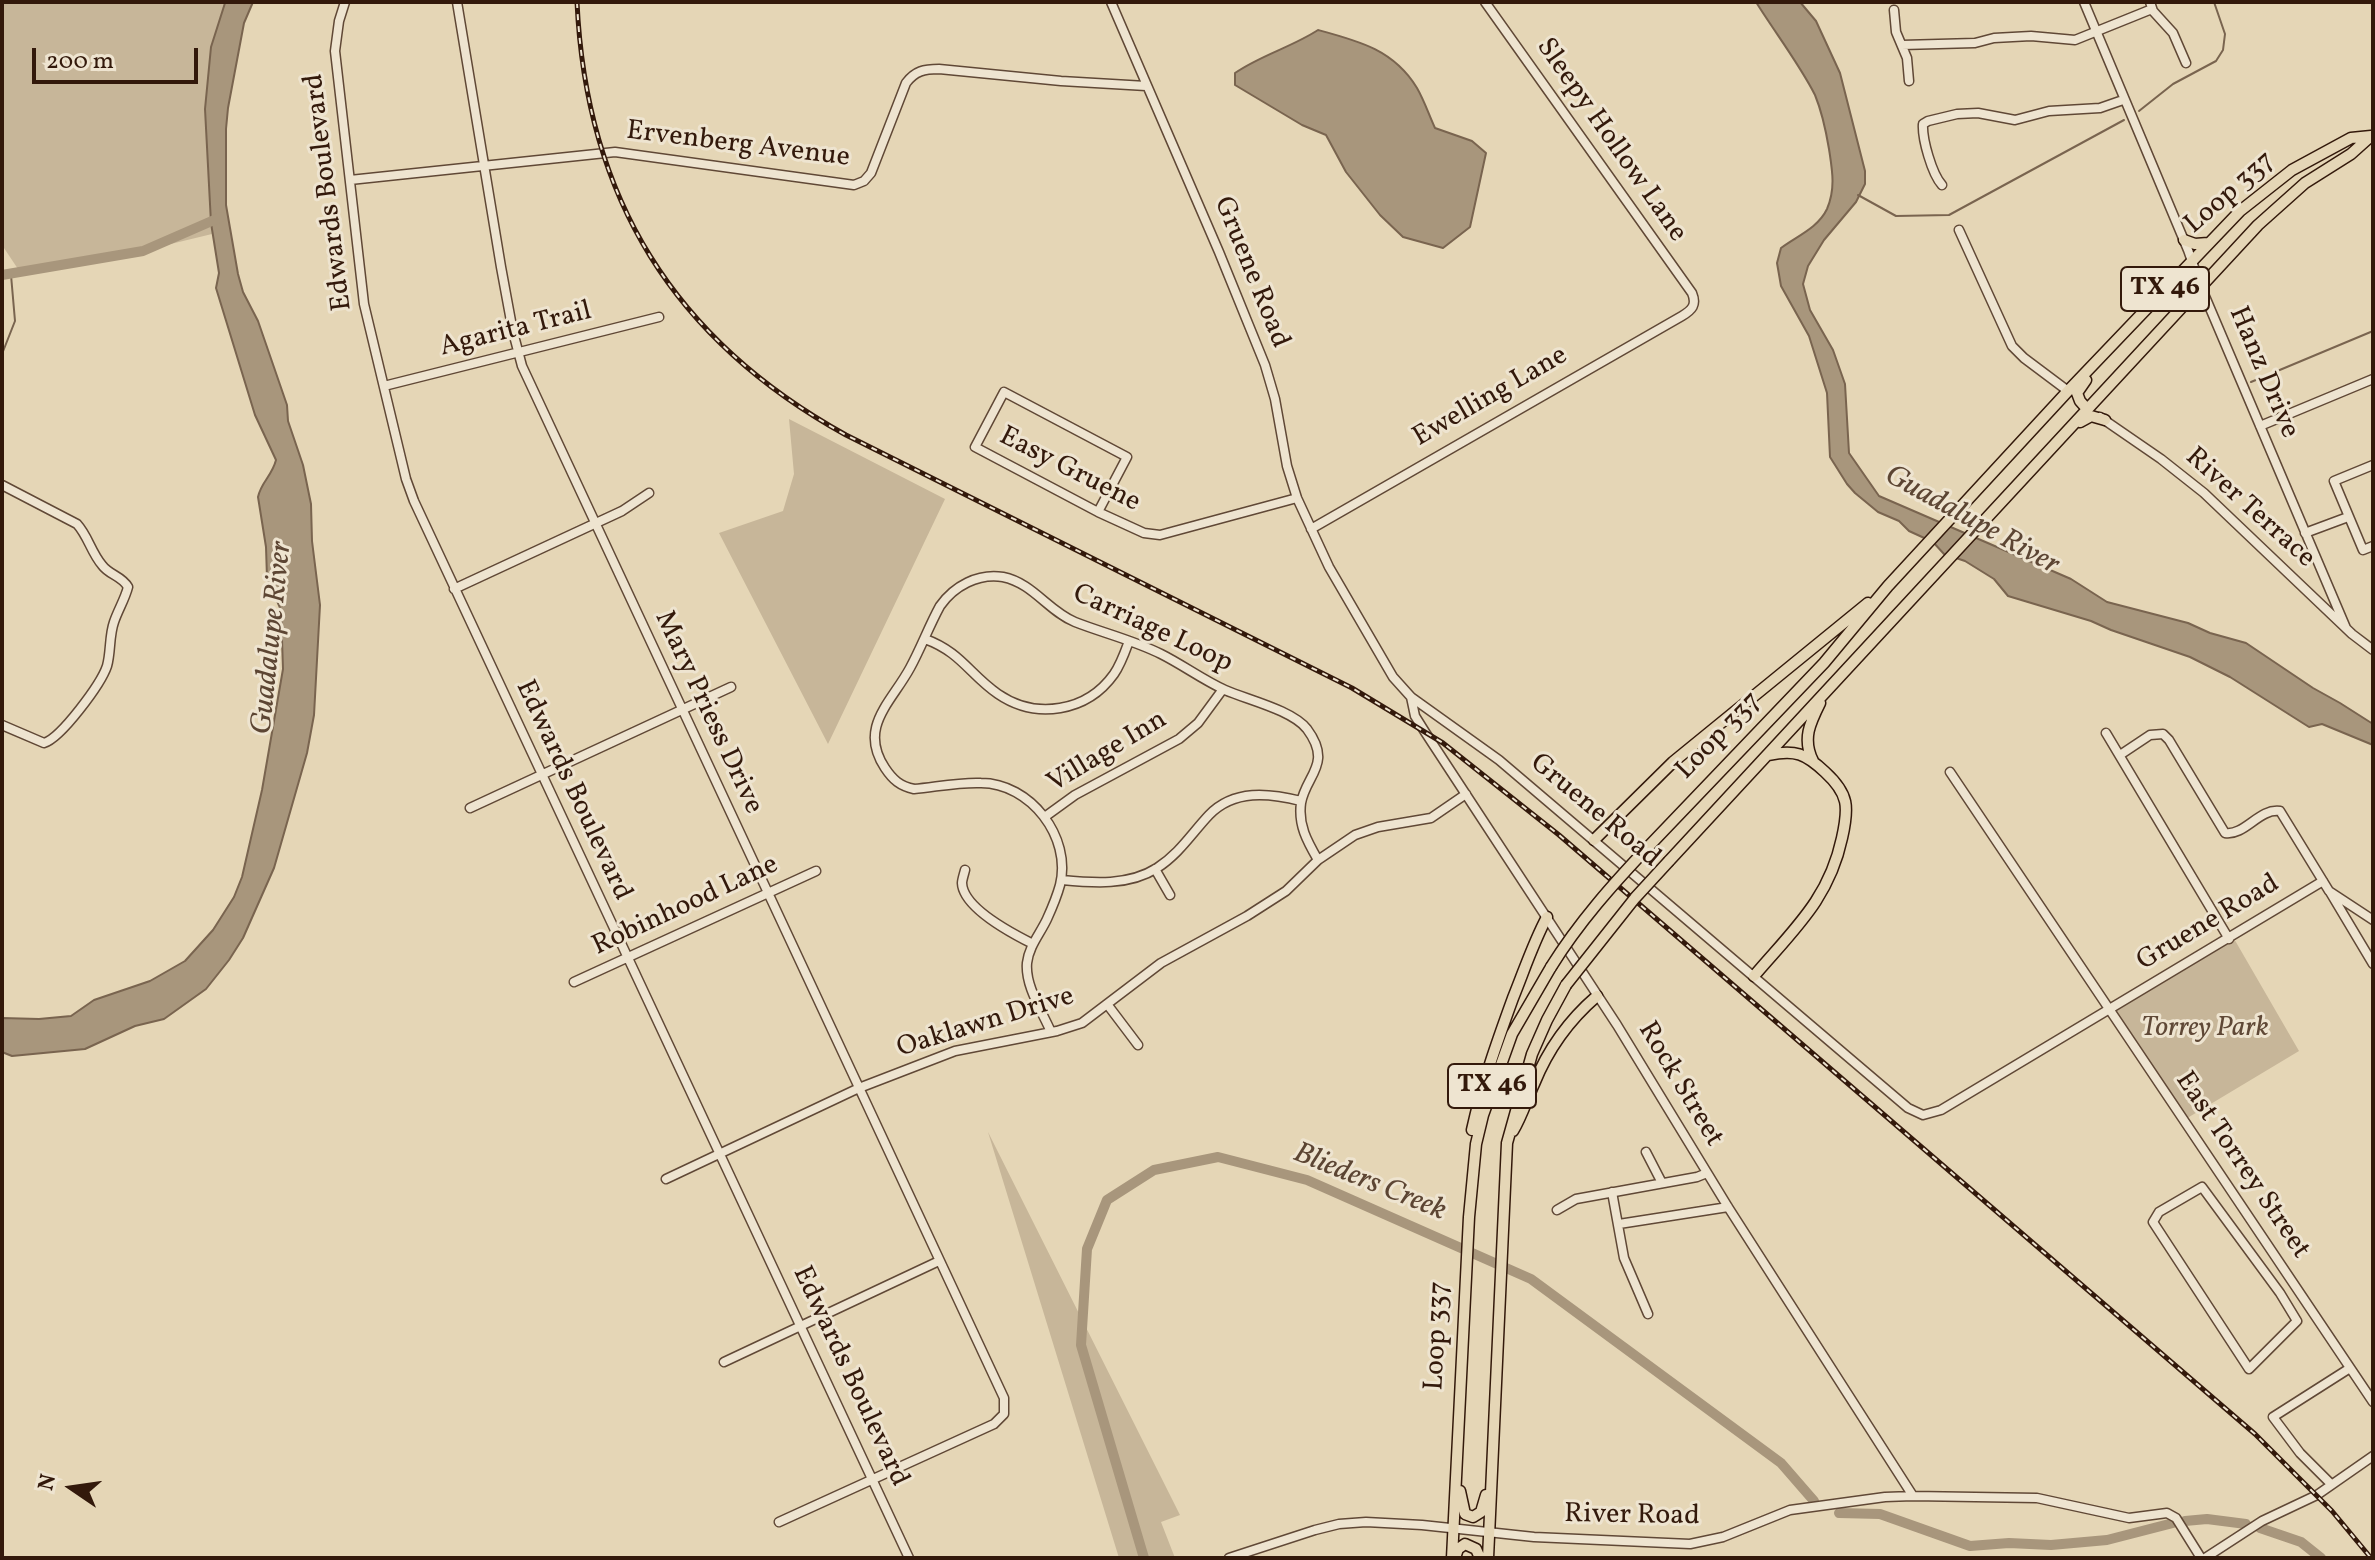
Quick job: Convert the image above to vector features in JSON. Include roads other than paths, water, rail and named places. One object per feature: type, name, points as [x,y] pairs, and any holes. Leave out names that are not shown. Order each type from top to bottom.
[{"type":"main road","name":"Loop 337","points":[[1454,1558],[1469,1217],[1472,1175],[1483,1115],[1512,1034],[1571,934],[1649,846],[1824,663],[1918,553],[2240,211],[2292,170],[2351,138],[2372,136]]},
{"type":"main road","name":"Loop 337","points":[[1488,1558],[1504,1164],[1532,1054],[1566,985],[1599,940],[1669,861],[2258,225],[2289,196],[2372,136]]},
{"type":"main road","points":[[2184,240],[2193,244],[2208,243]]},
{"type":"main road","points":[[2087,409],[2080,401],[2078,390],[2115,349],[2119,338]]},
{"type":"main road","points":[[2098,397],[2097,406],[2105,420]]},
{"type":"main road","points":[[2042,458],[2049,456],[2085,418],[2105,420]]},
{"type":"main road","points":[[1594,840],[1673,762],[1888,586]]},
{"type":"main road","points":[[1754,976],[1814,905],[1832,875],[1838,857],[1847,803],[1835,781],[1813,761],[1807,750],[1807,735],[1826,692]]},
{"type":"main road","points":[[1768,755],[1787,751],[1813,761]]},
{"type":"main road","points":[[1469,1217],[1467,1165],[1487,1068],[1534,942],[1547,917]]},
{"type":"main road","points":[[1507,1143],[1554,1045],[1575,1017],[1597,996]]},
{"type":"main road","points":[[1456,1471],[1465,1514],[1473,1517],[1481,1512],[1493,1465]]},
{"type":"main road","points":[[1454,1558],[1458,1549],[1465,1544],[1476,1549],[1480,1558]]},
{"type":"street","name":"Edwards Boulevard","points":[[345,2],[335,51],[364,304],[414,501],[909,1558]]},
{"type":"street","name":"Mary Priess Drive","points":[[457,2],[483,166],[518,354],[526,377],[1004,1398],[1004,1414],[994,1424],[873,1478]]},
{"type":"street","name":"Gruene Road","points":[[1111,2],[1265,365],[1297,498],[1329,567],[1387,668],[1411,697],[1499,760],[1908,1108],[1923,1115],[1941,1110],[2323,881],[2329,891],[2373,920]]},
{"type":"street","name":"Sleepy Hollow Lane","points":[[1485,2],[1692,293],[1694,307]]},
{"type":"street","name":"Hanz Drive","points":[[2084,2],[2346,628]]},
{"type":"street","points":[[1902,45],[1975,43],[1994,38],[2031,36],[2074,41],[2151,6],[2171,30],[2186,63]]},
{"type":"street","points":[[1894,10],[1896,32],[1907,58],[1909,81]]},
{"type":"street","name":"Ervenberg Avenue","points":[[350,180],[621,152],[854,185],[864,181],[871,173],[906,83],[922,70],[1146,86]]},
{"type":"street","points":[[1942,185],[1935,174],[1923,133],[1923,124],[1928,121],[1952,114],[1975,113],[2015,120],[2049,111],[2100,108],[2123,100]]},
{"type":"street","points":[[1959,230],[2012,346],[2068,391]]},
{"type":"street","name":"Ewelling Lane","points":[[1311,529],[1694,307]]},
{"type":"street","name":"Agarita Trail","points":[[384,386],[659,317]]},
{"type":"street","points":[[2260,426],[2373,379]]},
{"type":"street","name":"Easy Gruene","points":[[1098,512],[1127,457],[1004,392],[975,447],[1098,512],[1144,533],[1160,535],[1297,498]]},
{"type":"street","name":"River Terrace","points":[[2087,409],[2161,459],[2204,493],[2369,647]]},
{"type":"street","points":[[2373,465],[2334,481],[2363,550],[2373,546]]},
{"type":"street","points":[[2,485],[77,524],[86,534],[102,565],[125,581],[128,587],[112,626],[104,673],[87,700],[53,739],[44,743],[2,725]]},
{"type":"street","points":[[454,589],[595,524],[649,493]]},
{"type":"street","points":[[2305,533],[2348,517]]},
{"type":"street","name":"Carriage Loop","points":[[1046,816],[1023,797],[1002,786],[983,782],[914,789],[905,787],[893,780],[876,751],[875,731],[880,715],[906,675],[940,606],[967,582],[998,577],[1023,584],[1069,619],[1159,653],[1223,689],[1288,716],[1305,727],[1315,742],[1318,757],[1316,771],[1301,801]]},
{"type":"street","points":[[2369,647],[2373,636]]},
{"type":"street","points":[[925,639],[960,658],[1004,698],[1047,710],[1068,707],[1094,694],[1113,675],[1129,641]]},
{"type":"street","points":[[470,808],[731,687]]},
{"type":"street","name":"Village Inn","points":[[1046,816],[1075,795],[1179,739],[1198,723],[1223,689]]},
{"type":"street","name":"Rock Street","points":[[1411,697],[1415,716],[1617,1025],[1728,1207],[1913,1496]]},
{"type":"street","points":[[2106,733],[2229,939]]},
{"type":"street","points":[[2120,755],[2150,735],[2163,734],[2225,833],[2233,833],[2270,810],[2277,810],[2282,813],[2323,881]]},
{"type":"street","name":"East Torrey Street","points":[[1950,772],[2373,1402]]},
{"type":"street","points":[[1062,880],[1094,883],[1121,881],[1155,869],[1179,851],[1212,812],[1232,800],[1253,794],[1278,795],[1301,801],[1304,836],[1318,860]]},
{"type":"street","name":"Oaklawn Drive","points":[[666,1179],[859,1088],[955,1051],[1082,1023],[1161,963],[1286,891],[1318,860],[1355,835],[1378,827],[1431,818],[1466,794]]},
{"type":"street","points":[[1046,816],[1060,845],[1062,880],[1027,963],[1032,990],[1051,1032]]},
{"type":"street","points":[[1155,869],[1170,895]]},
{"type":"street","points":[[965,870],[961,881],[965,894],[978,909],[1008,932],[1033,944]]},
{"type":"street","name":"Robinhood Lane","points":[[574,982],[816,871]]},
{"type":"street","points":[[2329,891],[2373,964]]},
{"type":"street","points":[[1107,1004],[1138,1045]]},
{"type":"street","points":[[1646,1152],[1662,1183]]},
{"type":"street","points":[[1557,1210],[1576,1199],[1707,1173]]},
{"type":"street","points":[[2202,1187],[2278,1290],[2297,1321],[2249,1369],[2153,1222],[2159,1212],[2202,1187]]},
{"type":"street","points":[[1612,1192],[1624,1258],[1648,1314]]},
{"type":"street","points":[[1619,1224],[1728,1207]]},
{"type":"street","points":[[724,1362],[939,1261]]},
{"type":"street","points":[[2278,1290],[2291,1280]]},
{"type":"street","points":[[2331,1484],[2300,1453],[2273,1417],[2350,1368]]},
{"type":"street","points":[[2203,1558],[2259,1524],[2317,1495],[2373,1456]]},
{"type":"street","points":[[779,1522],[873,1478]]},
{"type":"street","name":"River Road","points":[[1229,1558],[1339,1524],[1380,1521],[1534,1537],[1690,1544],[1723,1537],[1790,1510],[1913,1496],[2037,1498],[2129,1518],[2167,1513],[2176,1518],[2203,1558]]},
{"type":"waterway","points":[[2139,111],[2173,84],[2216,61],[2223,50],[2225,34],[2214,2]]},
{"type":"waterway","points":[[1858,195],[1896,216],[1949,215],[2124,120]]},
{"type":"waterway","points":[[2,275],[143,251],[221,217]]},
{"type":"waterway","points":[[2,354],[15,321],[11,275]]},
{"type":"waterway","points":[[2251,382],[2373,331]]},
{"type":"waterway","name":"Blieders Creek","points":[[1144,1558],[1081,1345],[1087,1249],[1107,1200],[1154,1170],[1218,1157],[1307,1180],[1531,1279],[1781,1463],[1814,1501]]},
{"type":"waterway","name":"Blieders Creek","points":[[1839,1513],[1880,1514],[1970,1546],[2009,1543],[2051,1545],[2107,1540],[2173,1523]]},
{"type":"waterway","name":"Blieders Creek","points":[[2185,1521],[2207,1519],[2246,1524]]},
{"type":"waterway","name":"Blieders Creek","points":[[2260,1528],[2301,1542],[2321,1558]]},
{"type":"railway","points":[[577,2],[584,73],[599,139],[621,200],[650,256],[688,308],[733,355],[785,397],[846,435],[1352,688],[1443,743],[1559,835],[2255,1434],[2332,1511],[2371,1558]]},
{"type":"water label","name":"Guadalupe River","points":[[1971,522]]},
{"type":"water label","name":"Guadalupe River","points":[[274,638]]},
{"type":"park label","name":"Torrey Park","points":[[2205,1030]]}]
